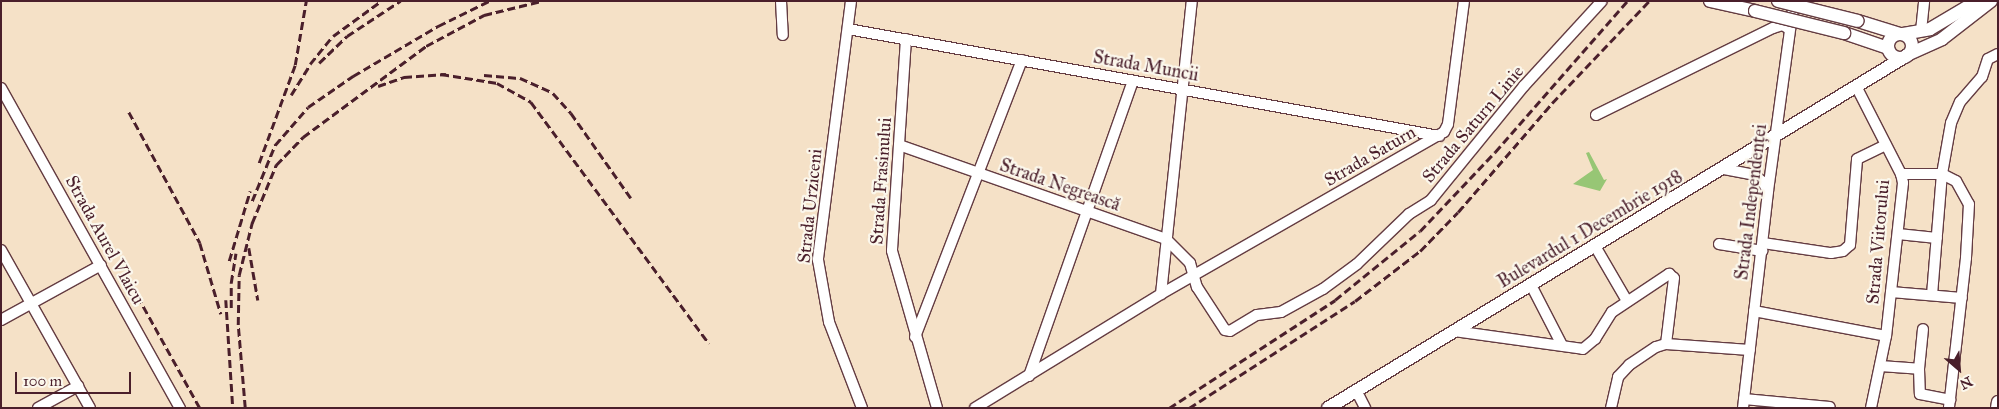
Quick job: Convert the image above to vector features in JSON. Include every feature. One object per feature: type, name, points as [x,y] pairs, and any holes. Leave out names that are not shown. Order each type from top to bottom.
[{"type":"main road","points":[[1710,1],[1844,33],[1888,49],[1897,58],[1907,55],[1912,44],[1901,34],[1778,1]]},
{"type":"main road","points":[[1888,49],[1892,37],[1937,26],[1977,1]]},
{"type":"main road","name":"Bulevardul 1 Decembrie 1918","points":[[1328,408],[1594,246],[1724,170],[1907,55],[1942,39],[1991,1]]},
{"type":"main road","name":"Bulevardul 1 Decembrie 1918","points":[[1870,80],[1884,63],[1888,49]]},
{"type":"main road","points":[[1997,408],[1998,402]]},
{"type":"street","points":[[781,1],[783,35]]},
{"type":"street","name":"Strada Urziceni","points":[[851,1],[818,260],[822,294],[831,329],[862,408]]},
{"type":"street","points":[[1161,294],[1192,1]]},
{"type":"street","name":"Strada Saturn","points":[[975,408],[1195,274],[1439,136],[1448,124],[1464,1]]},
{"type":"street","name":"Strada Saturn Linie","points":[[1257,315],[1281,312],[1323,290],[1356,264],[1414,210],[1431,200],[1520,91],[1602,1]]},
{"type":"street","name":"Strada Independenței","points":[[1744,403],[1768,192],[1794,1]]},
{"type":"street","points":[[1921,31],[1924,1]]},
{"type":"street","points":[[1596,115],[1773,28],[1783,25],[1790,28]]},
{"type":"street","name":"Strada Muncii","points":[[848,29],[1439,136]]},
{"type":"street","name":"Strada Frasinului","points":[[906,39],[892,251],[937,408]]},
{"type":"street","points":[[1932,296],[1942,174],[1955,112],[1982,78],[1988,59],[1998,54]]},
{"type":"street","points":[[915,336],[1022,60]]},
{"type":"street","points":[[1029,376],[1133,81]]},
{"type":"street","name":"Strada Aurel Vlaicu","points":[[1,88],[180,408]]},
{"type":"street","name":"Strada Viitorului","points":[[1857,88],[1901,174],[1898,234],[1892,292],[1886,336],[1871,408]]},
{"type":"street","name":"Strada Negrească","points":[[899,145],[1166,238],[1188,260],[1195,274],[1197,287],[1224,330],[1230,331],[1257,315]]},
{"type":"street","points":[[1720,244],[1831,253],[1843,251],[1850,245],[1857,159],[1886,145]]},
{"type":"street","points":[[1724,170],[1754,175],[1764,182],[1768,192]]},
{"type":"street","points":[[1901,174],[1942,174],[1956,180],[1968,204],[1962,298],[1950,404],[1920,394],[1919,370],[1924,329]]},
{"type":"street","points":[[1898,234],[1937,238]]},
{"type":"street","points":[[1594,246],[1627,301]]},
{"type":"street","points":[[1,250],[90,408]]},
{"type":"street","points":[[1,320],[101,265]]},
{"type":"street","points":[[1454,331],[1562,344],[1578,350],[1595,339],[1606,318],[1627,301],[1664,275],[1672,275],[1666,344]]},
{"type":"street","points":[[1531,285],[1562,344]]},
{"type":"street","points":[[1892,292],[1962,298]]},
{"type":"street","points":[[1754,311],[1886,336]]},
{"type":"street","points":[[1611,408],[1618,377],[1635,360],[1666,344],[1750,350]]},
{"type":"street","points":[[1880,366],[1919,370]]},
{"type":"street","points":[[38,408],[78,386]]},
{"type":"street","points":[[1356,390],[1365,408]]},
{"type":"street","points":[[1744,403],[1830,407]]},
{"type":"green space","points":[[1589,152],[1604,180],[1607,179],[1600,191],[1573,184],[1593,170],[1586,153]]},
{"type":"railway","points":[[259,163],[295,65],[306,1]]},
{"type":"railway","points":[[291,95],[310,64],[333,36],[381,1]]},
{"type":"railway","points":[[319,63],[347,36],[400,1]]},
{"type":"railway","points":[[252,201],[275,145],[308,107],[353,76],[438,26],[489,1]]},
{"type":"railway","points":[[245,408],[238,325],[239,275],[252,223],[276,165],[303,137],[426,46],[484,15],[541,1]]},
{"type":"railway","points":[[1169,408],[1335,300],[1420,231],[1495,152],[1627,1]]},
{"type":"railway","points":[[1189,408],[1355,301],[1420,251],[1458,212],[1552,103],[1649,1]]},
{"type":"railway","points":[[441,74],[497,83],[531,102],[709,343]]},
{"type":"railway","points":[[378,86],[404,77],[446,74]]},
{"type":"railway","points":[[484,75],[520,78],[553,93],[571,113],[631,198]]},
{"type":"railway","points":[[129,112],[200,243],[221,314]]},
{"type":"railway","points":[[229,261],[250,191]]},
{"type":"railway","points":[[249,248],[258,300]]},
{"type":"railway","points":[[231,308],[231,283],[236,253]]},
{"type":"railway","points":[[126,275],[200,408]]},
{"type":"railway","points":[[226,300],[233,408]]}]
